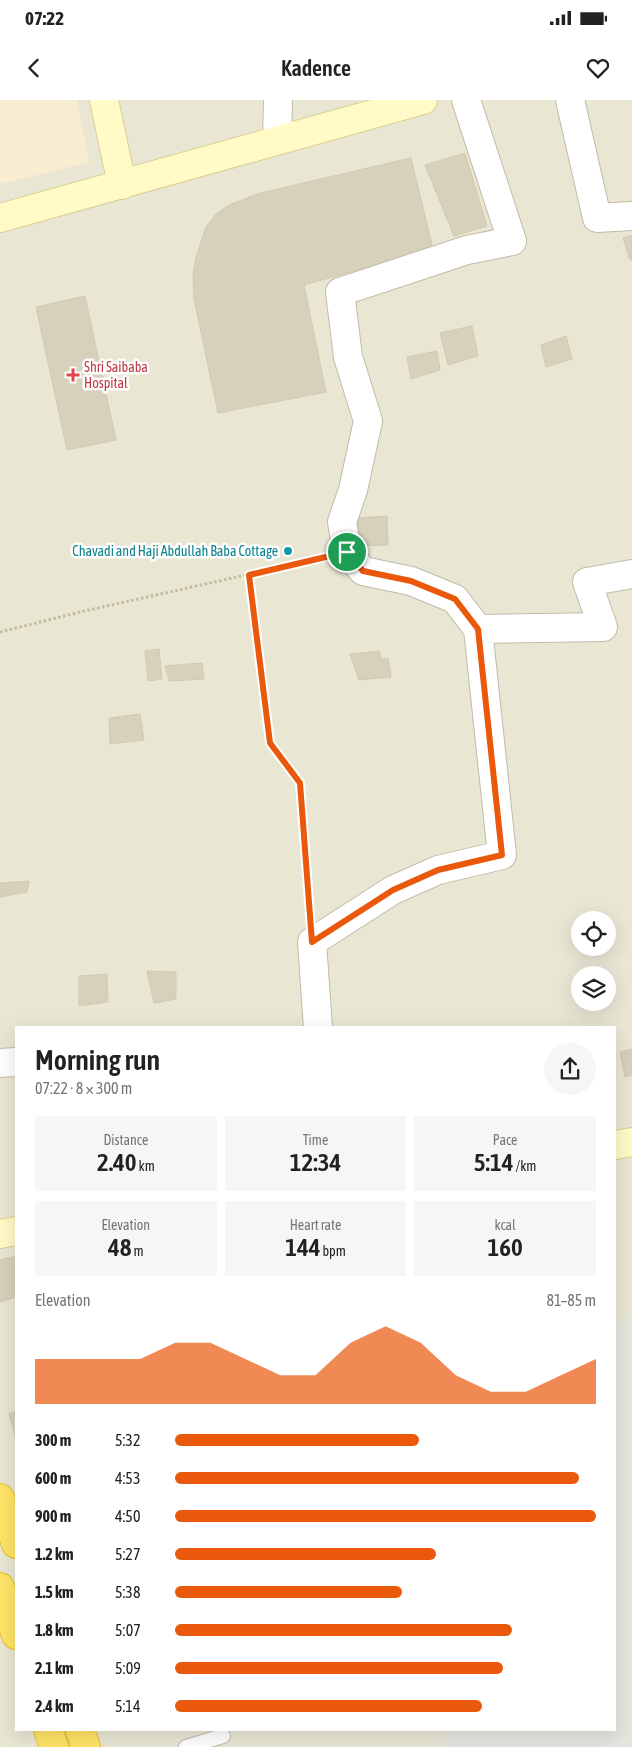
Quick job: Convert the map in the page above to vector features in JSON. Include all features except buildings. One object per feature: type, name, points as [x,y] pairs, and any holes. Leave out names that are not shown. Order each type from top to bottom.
[{"type":"highway","points":[[0,1498],[15,1541]]},
{"type":"highway","points":[[0,1587],[15,1632]]},
{"type":"highway","points":[[48,1731],[54,1747]]},
{"type":"highway","points":[[80,1731],[86,1747]]},
{"type":"street","points":[[104,100],[122,185]]},
{"type":"street","points":[[277,140],[278,100]]},
{"type":"street","points":[[0,218],[423,100]]},
{"type":"street","points":[[318,1026],[312,942],[393,890],[438,870],[502,855],[478,629],[455,599],[411,581],[363,571],[347,552],[342,522],[353,490],[368,420],[348,357],[340,292],[467,250],[512,241],[466,100]]},
{"type":"street","points":[[570,100],[597,218],[632,216]]},
{"type":"street","points":[[478,629],[603,628],[588,582],[632,574]]},
{"type":"street","points":[[0,1063],[15,1062]]},
{"type":"street","points":[[616,1144],[632,1142]]},
{"type":"street","points":[[0,1234],[15,1231]]},
{"type":"lane","points":[[186,1747],[223,1736]]},
{"type":"path","points":[[0,632],[80,612],[347,552]]},
{"type":"path","points":[[249,575],[270,743],[300,783],[312,942]]},
{"type":"shaded area","points":[[0,100],[632,100],[632,1747],[0,1747]]},
{"type":"shaded area","points":[[0,100],[77,100],[89,162],[0,184]]},
{"type":"shaded area","points":[[632,1315],[632,1747],[448,1747],[444,1731],[616,1731],[616,1325]]},
{"type":"place","name":"Shri Saibaba Hospital","points":[[73,375]]},
{"type":"place","name":"Chavadi and Haji Abdullah Baba Cottage","points":[[288,551]]},
{"type":"route","points":[[347,552],[363,571],[411,581],[455,599],[478,629],[502,855],[438,870],[393,890],[312,942],[300,783],[270,743],[249,575],[347,552]]}]
